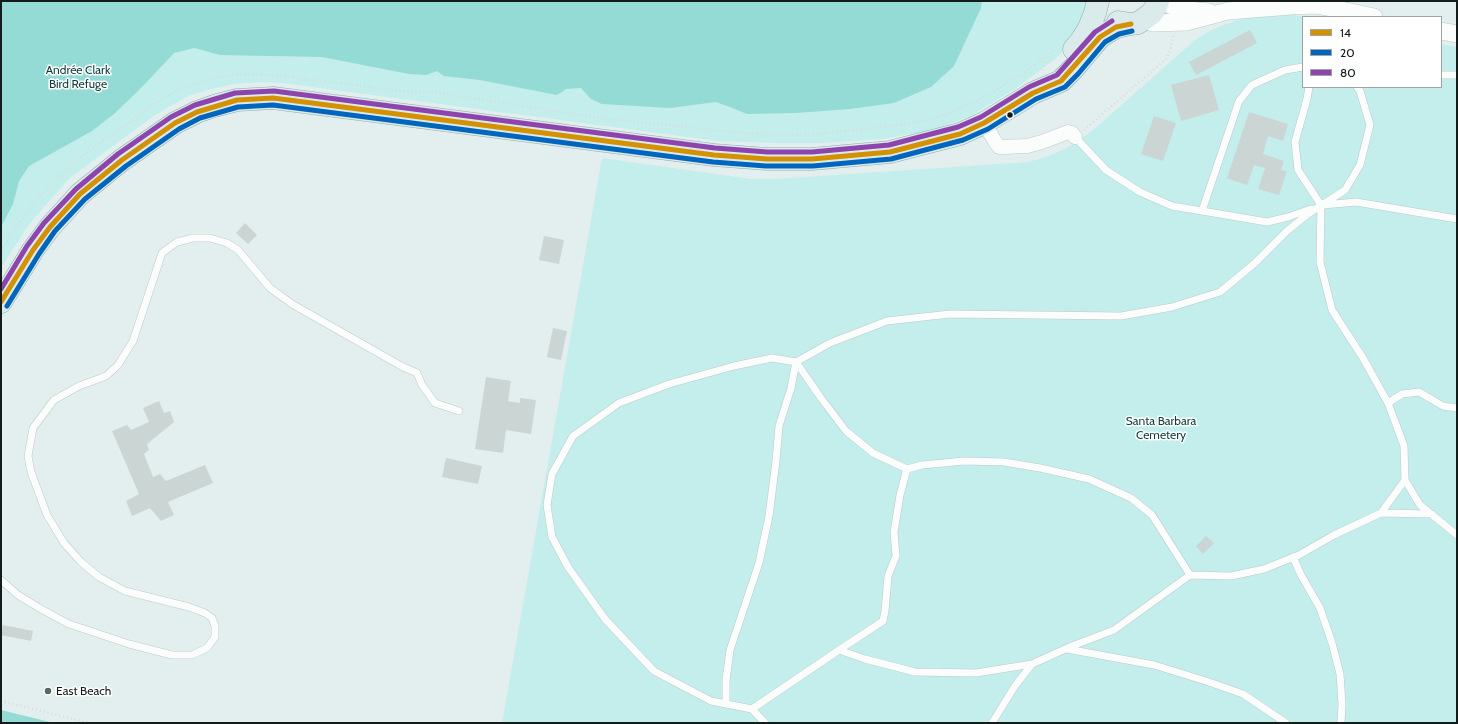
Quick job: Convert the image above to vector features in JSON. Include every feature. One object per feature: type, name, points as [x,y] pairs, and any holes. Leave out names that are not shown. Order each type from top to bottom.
[{"type":"main road","points":[[1098,1],[1106,14],[1114,20],[1122,23],[1138,21]]},
{"type":"main road","points":[[1034,93],[1081,41],[1091,23],[1098,1]]},
{"type":"main road","points":[[1,302],[33,250],[50,227],[80,194],[122,160],[175,123],[197,112],[237,100],[273,98],[714,155],[767,159],[812,158],[890,152],[960,134],[984,123],[1034,93],[1060,81],[1073,69],[1100,37],[1116,27],[1138,21],[1151,14],[1158,1]]},
{"type":"street","points":[[1163,1],[1170,5],[1188,10],[1217,13]]},
{"type":"street","points":[[1138,21],[1153,23],[1186,22],[1217,13],[1270,6],[1316,8],[1362,16]]},
{"type":"street","points":[[1442,30],[1457,34]]},
{"type":"street","points":[[984,123],[999,147],[1027,146],[1068,132],[1079,134]]},
{"type":"lane","points":[[1202,211],[1239,101],[1252,85],[1285,70],[1302,67]]},
{"type":"lane","points":[[1442,75],[1457,74]]},
{"type":"lane","points":[[1309,88],[1295,142],[1298,170],[1321,205],[1320,262],[1332,310],[1363,358],[1388,403],[1404,446],[1405,480],[1420,505],[1457,535]]},
{"type":"lane","points":[[765,723],[752,708],[712,701],[654,670],[605,619],[568,567],[552,537],[547,505],[552,474],[573,436],[619,403],[669,384],[734,366],[772,358],[796,362],[830,343],[887,321],[950,314],[1121,316],[1172,307],[1220,292],[1255,263],[1287,231],[1308,214],[1345,190],[1360,164],[1370,125],[1358,88]]},
{"type":"lane","points":[[1079,134],[1106,170],[1140,192],[1172,206],[1267,222],[1288,217],[1321,205],[1356,202],[1457,219]]},
{"type":"lane","points":[[1,580],[18,595],[69,624],[129,644],[172,654],[192,655],[208,648],[215,637],[215,626],[212,618],[205,613],[190,607],[125,591],[99,577],[81,562],[64,543],[47,515],[30,472],[28,456],[33,428],[54,400],[79,386],[106,376],[118,365],[133,341],[162,253],[177,242],[193,238],[210,238],[227,243],[238,250],[270,288],[292,304],[403,367],[417,373],[422,385],[435,403],[458,411]]},
{"type":"lane","points":[[796,362],[846,431],[873,453],[907,469],[922,465],[964,461],[1004,462],[1089,479],[1131,498],[1152,515],[1190,575]]},
{"type":"lane","points":[[726,704],[726,680],[730,650],[759,563],[769,516],[779,426],[791,388],[796,362]]},
{"type":"lane","points":[[1388,403],[1402,394],[1419,392],[1443,406],[1457,408]]},
{"type":"lane","points":[[752,708],[883,621],[888,576],[896,556],[894,532],[900,496],[907,469]]},
{"type":"lane","points":[[1381,513],[1405,480]]},
{"type":"lane","points":[[839,650],[865,659],[915,672],[976,673],[1032,664],[1114,630],[1190,575],[1231,576],[1264,569],[1299,555],[1334,535],[1381,513],[1432,514]]},
{"type":"lane","points":[[1293,557],[1301,575],[1320,608],[1332,644],[1340,674],[1342,704],[1341,723]]},
{"type":"lane","points":[[1067,649],[1154,665],[1206,681],[1244,694],[1286,723]]},
{"type":"lane","points":[[992,723],[1015,686],[1032,664]]},
{"type":"path","points":[[1079,134],[1166,59],[1170,51],[1172,32]]},
{"type":"path","points":[[1,701],[90,723]]},
{"type":"green space","name":"Andrée Clark Bird Refuge","points":[[1,1],[1090,1],[1078,37],[1055,59],[1015,89],[972,115],[950,124],[922,132],[882,139],[822,143],[718,141],[282,83],[257,82],[234,84],[211,89],[188,96],[155,115],[71,177],[27,227],[1,268]]},
{"type":"green space","name":"Santa Barbara Cemetery","points":[[1290,14],[1302,16],[1302,88],[1442,88],[1442,44],[1457,47],[1457,723],[502,723],[602,158],[752,179],[775,179],[1028,162],[1046,157],[1065,149],[1092,131],[1195,40],[1213,29],[1248,16]]},
{"type":"shaded area","name":"Andrée Clark Bird Refuge","points":[[1,1],[982,1],[981,8],[954,66],[931,87],[894,103],[850,109],[796,113],[747,114],[716,102],[670,108],[602,104],[591,99],[581,88],[566,89],[557,95],[480,80],[444,76],[437,71],[426,75],[409,74],[322,57],[220,55],[194,48],[174,53],[114,114],[92,131],[29,166],[19,181],[13,204],[1,227]]},
{"type":"shaded area","points":[[1,710],[54,723],[1,723]]},
{"type":"building","points":[[1250,30],[1257,43],[1196,75],[1189,62]]},
{"type":"building","points":[[1209,75],[1219,110],[1181,121],[1171,85]]},
{"type":"building","points":[[1249,112],[1288,124],[1283,141],[1268,136],[1263,154],[1284,161],[1281,170],[1287,171],[1279,195],[1258,189],[1265,168],[1254,165],[1247,185],[1227,178]]},
{"type":"building","points":[[1154,116],[1176,123],[1163,161],[1141,154]]},
{"type":"building","points":[[245,223],[257,235],[248,244],[236,233]]},
{"type":"building","points":[[544,236],[564,240],[559,264],[539,260]]},
{"type":"building","points":[[553,328],[567,331],[561,360],[547,357]]},
{"type":"building","points":[[486,377],[511,381],[508,401],[520,403],[520,398],[536,400],[531,434],[506,430],[503,453],[475,449]]},
{"type":"building","points":[[159,401],[164,413],[170,411],[174,422],[147,444],[149,450],[144,454],[153,477],[160,474],[166,481],[205,465],[213,483],[168,502],[174,515],[161,521],[150,508],[132,516],[126,501],[139,494],[112,431],[127,425],[131,430],[149,422],[143,408]]},
{"type":"building","points":[[446,458],[482,466],[478,484],[442,477]]},
{"type":"building","points":[[1206,536],[1214,543],[1203,554],[1196,546]]},
{"type":"building","points":[[3,625],[33,631],[31,641],[1,635]]},
{"type":"transit line","name":"80","points":[[1,289],[27,246],[44,223],[76,189],[118,154],[171,117],[195,105],[235,93],[274,91],[715,148],[767,152],[812,152],[889,145],[958,127],[981,117],[1029,87],[1057,75],[1095,32],[1112,21]]},
{"type":"transit line","name":"14","points":[[1,302],[33,250],[50,227],[80,194],[122,160],[175,123],[197,112],[237,100],[273,98],[714,155],[767,159],[812,159],[890,152],[960,134],[984,123],[1033,93],[1061,81],[1100,37],[1116,27],[1131,24]]},
{"type":"transit line","name":"20","points":[[7,306],[55,231],[85,199],[126,166],[179,129],[200,118],[238,107],[273,105],[713,162],[766,166],[813,166],[891,159],[963,140],[988,129],[1036,99],[1065,87],[1105,42],[1119,34],[1132,31]]},
{"type":"place","name":"East Beach","points":[[48,691]]}]
